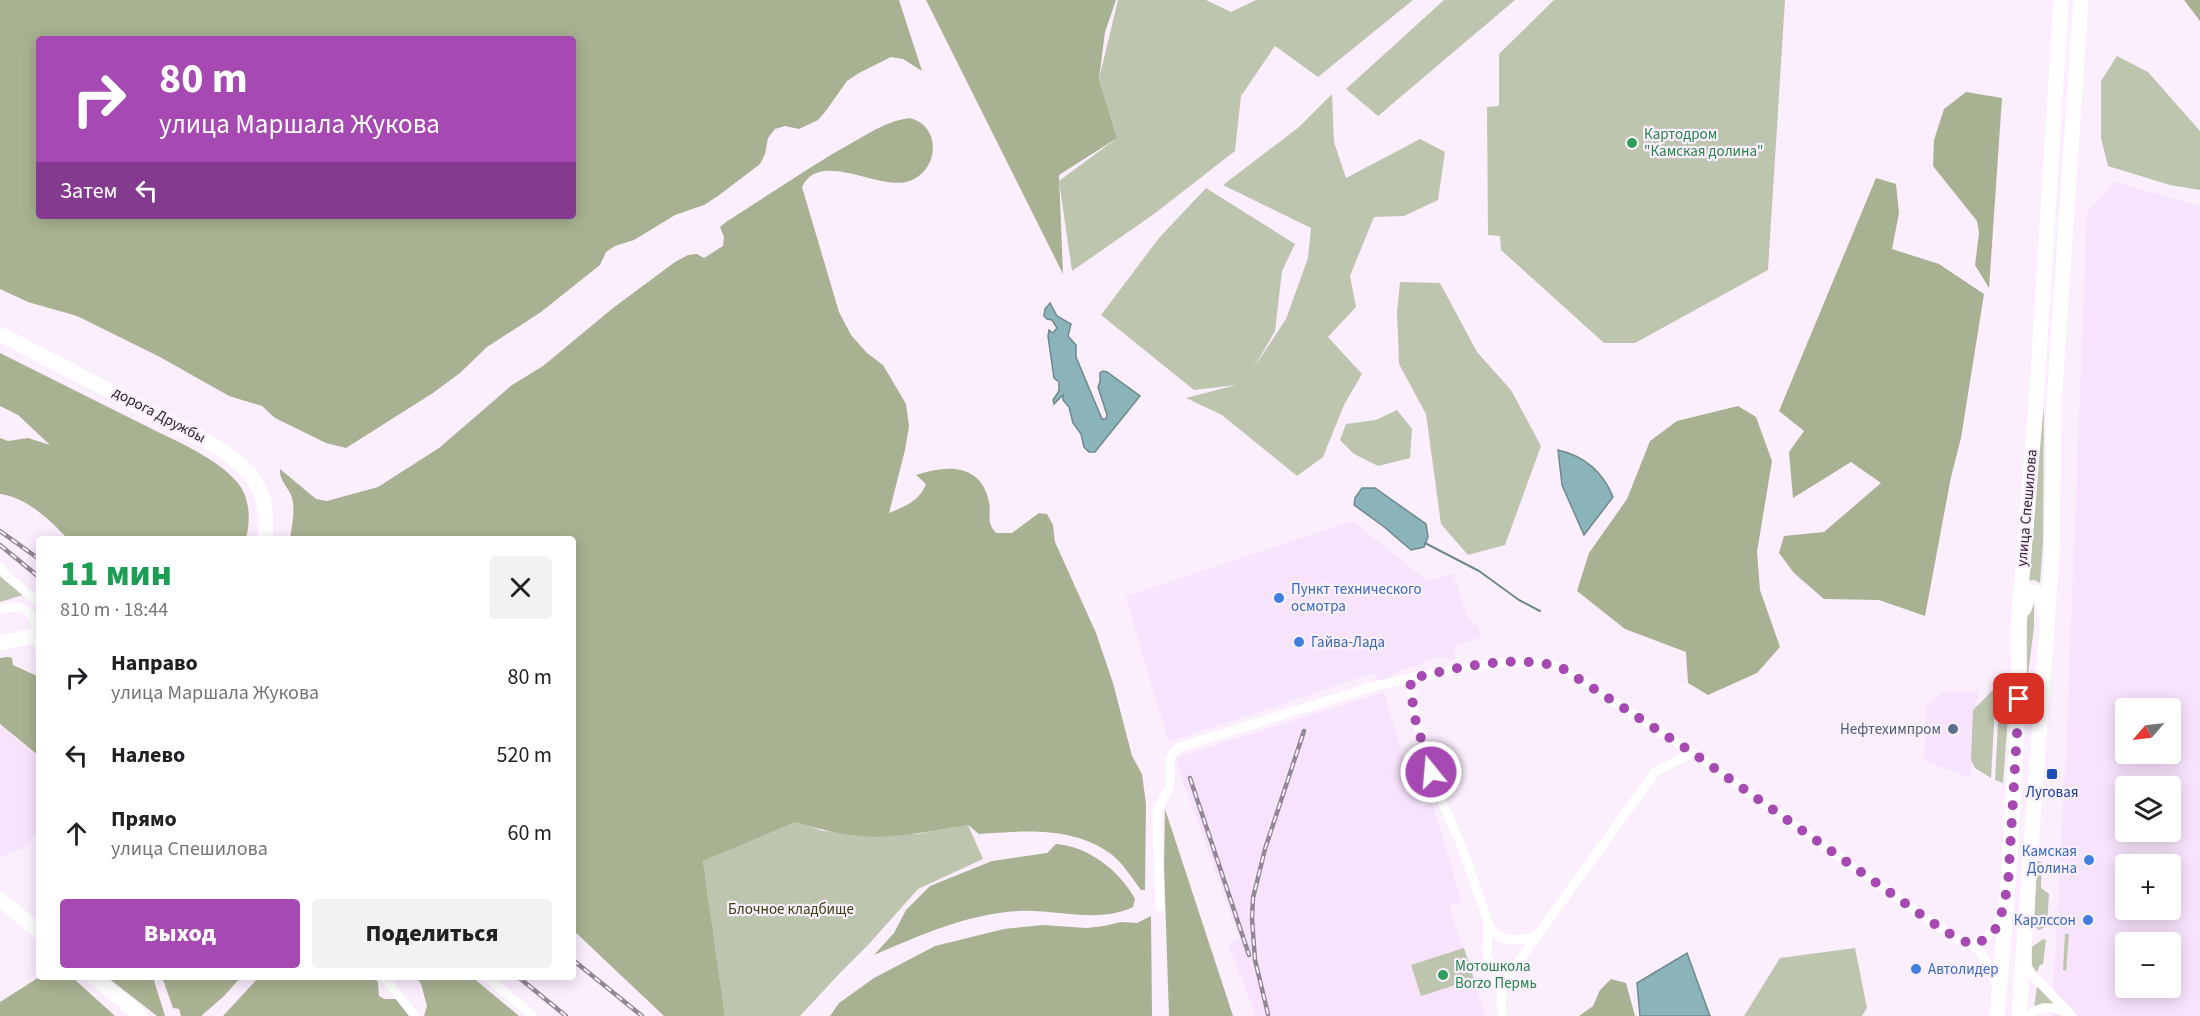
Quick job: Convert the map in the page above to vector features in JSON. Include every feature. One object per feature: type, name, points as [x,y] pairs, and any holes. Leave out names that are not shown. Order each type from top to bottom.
[{"type":"main road","name":"улица Спешилова","points":[[1997,1016],[2008,885],[2019,699],[2018,628],[2036,405],[2061,0]]},
{"type":"main road","name":"улица Спешилова","points":[[2019,1016],[2052,554],[2054,404],[2081,0]]},
{"type":"main road","name":"дорога Дружбы","points":[[0,334],[198,436],[233,458],[250,473],[262,492],[267,515],[265,536]]},
{"type":"main road","points":[[2018,628],[2026,599],[2034,592],[2038,593],[2041,599],[2047,632]]},
{"type":"main road","points":[[5,642],[36,636]]},
{"type":"main road","points":[[0,899],[36,929]]},
{"type":"main road","points":[[98,980],[141,1016]]},
{"type":"street","points":[[0,567],[7,576],[36,600]]},
{"type":"street","points":[[0,609],[17,607],[29,611],[36,623]]},
{"type":"street","points":[[1160,907],[1157,812],[1169,787],[1169,758],[1180,747],[1367,688],[1446,671],[1500,663],[1550,664],[1562,668],[1693,753],[1930,921],[1958,939],[1974,945],[1989,964],[1995,977],[1997,1016]]},
{"type":"street","points":[[1410,679],[1414,715],[1437,791],[1460,842],[1488,922],[1496,934],[1507,939],[1522,940],[1538,936]]},
{"type":"street","points":[[1501,992],[1512,971],[1656,771],[1693,753]]},
{"type":"street","points":[[1974,945],[1995,930],[2001,916],[2008,885]]},
{"type":"street","points":[[1488,922],[1487,954],[1501,992],[1503,1016]]},
{"type":"street","points":[[2023,962],[2071,1016]]},
{"type":"street","points":[[386,980],[415,1016]]},
{"type":"street","points":[[491,980],[533,1016]]},
{"type":"street","points":[[2028,1016],[2033,1011],[2042,1008],[2058,1009],[2071,1016]]},
{"type":"shaded area","points":[[0,0],[899,0],[922,71],[903,59],[891,57],[859,73],[847,81],[818,120],[799,129],[785,126],[775,129],[768,138],[765,154],[760,164],[718,196],[704,205],[675,215],[634,240],[615,246],[606,252],[600,265],[541,312],[487,347],[460,373],[433,393],[346,448],[326,443],[275,418],[262,406],[229,396],[160,357],[77,316],[28,302],[0,289]]},
{"type":"shaded area","points":[[926,0],[1116,0],[1105,32],[1099,79],[1117,138],[1059,175],[1063,274]]},
{"type":"shaded area","points":[[2184,0],[2200,0],[2200,21]]},
{"type":"shaded area","points":[[1966,92],[2002,98],[1989,288],[1975,265],[1979,233],[1977,221],[1933,166],[1934,140],[1944,109]]},
{"type":"shaded area","points":[[910,118],[921,123],[932,140],[933,151],[930,161],[917,178],[894,183],[849,173],[821,172],[810,176],[802,187],[839,312],[851,335],[867,353],[883,365],[906,404],[909,426],[889,513],[916,499],[923,490],[926,484],[916,475],[951,469],[961,470],[979,480],[985,489],[990,507],[990,521],[996,533],[1012,533],[1039,513],[1047,514],[1053,525],[1055,542],[1096,633],[1113,683],[1132,756],[1142,774],[1146,804],[1145,890],[1141,890],[1111,854],[1096,845],[1064,835],[1047,832],[979,834],[968,825],[914,834],[873,837],[843,834],[795,822],[703,861],[725,1016],[664,1016],[576,933],[576,536],[290,536],[293,505],[282,480],[280,469],[316,499],[327,501],[378,487],[439,448],[512,385],[543,366],[613,308],[675,262],[688,255],[697,254],[704,258],[723,246],[724,237],[720,227],[726,222],[855,141]]},
{"type":"shaded area","points":[[1876,178],[1896,184],[1899,213],[1892,249],[1939,264],[1984,294],[1961,438],[1951,477],[1925,616],[1879,600],[1824,599],[1794,573],[1779,553],[1784,536],[1824,532],[1881,483],[1851,462],[1793,498],[1789,452],[1804,431],[1779,411]]},
{"type":"shaded area","points":[[2115,182],[2200,206],[2200,1016],[2052,1016],[2066,755],[2087,212]]},
{"type":"shaded area","points":[[1050,303],[1057,316],[1071,324],[1068,336],[1076,345],[1076,357],[1102,419],[1106,419],[1107,415],[1098,387],[1100,373],[1103,371],[1140,396],[1095,452],[1089,452],[1084,447],[1081,434],[1073,423],[1063,395],[1054,404],[1053,400],[1059,391],[1059,382],[1054,378],[1048,336],[1049,330],[1053,333],[1057,328],[1052,320],[1044,316],[1045,309]]},
{"type":"shaded area","points":[[0,353],[181,443],[218,465],[237,482],[245,495],[249,516],[246,536],[65,536],[28,504],[0,494],[0,438],[8,441],[28,438],[50,445],[18,415],[0,406]]},
{"type":"shaded area","points":[[1738,406],[1756,417],[1772,461],[1757,552],[1760,590],[1780,647],[1757,673],[1708,695],[1688,683],[1686,652],[1625,629],[1577,591],[1589,553],[1627,499],[1650,441],[1677,421]]},
{"type":"shaded area","points":[[1558,450],[1576,456],[1592,466],[1604,480],[1613,497],[1584,535],[1562,485]]},
{"type":"shaded area","points":[[1362,488],[1375,488],[1426,524],[1428,537],[1424,547],[1411,550],[1354,505],[1355,498]]},
{"type":"shaded area","points":[[1352,521],[1428,581],[1453,573],[1467,617],[1477,626],[1482,637],[1453,647],[1456,658],[1448,661],[1447,657],[1442,659],[1441,656],[1389,675],[1390,678],[1378,683],[1374,673],[1169,742],[1126,596]]},
{"type":"shaded area","points":[[0,658],[12,658],[13,665],[36,676],[36,754],[0,724]]},
{"type":"shaded area","points":[[1943,691],[1978,692],[1970,778],[1924,760],[1927,706]]},
{"type":"shaded area","points":[[1384,692],[1405,763],[1409,763],[1408,769],[1421,807],[1432,803],[1462,902],[1449,906],[1485,1016],[1256,1016],[1228,944],[1239,938],[1175,758]]},
{"type":"shaded area","points":[[0,726],[36,756],[36,833],[22,849],[0,857]]},
{"type":"shaded area","points":[[1165,809],[1233,1016],[1169,1016],[1164,865]]},
{"type":"shaded area","points":[[1056,844],[1091,855],[1112,870],[1135,899],[1133,907],[1106,915],[1019,911],[981,916],[909,940],[874,955],[894,933],[906,910],[930,886],[992,861],[1047,853]]},
{"type":"shaded area","points":[[1151,916],[1152,1016],[830,1016],[839,1003],[874,978],[935,946],[1004,929],[1043,925],[1086,928],[1121,922],[1137,923]]},
{"type":"shaded area","points":[[1687,953],[1710,1016],[1640,1016],[1637,983]]},
{"type":"shaded area","points":[[36,979],[75,980],[115,1016],[0,1016],[0,1002]]},
{"type":"shaded area","points":[[1611,979],[1626,983],[1635,1016],[1579,1016],[1593,1006],[1600,990]]},
{"type":"shaded area","points":[[111,980],[154,980],[165,1016],[157,1016]]},
{"type":"shaded area","points":[[163,980],[238,980],[201,1016],[181,1016],[179,1009],[173,1008]]},
{"type":"shaded area","points":[[256,980],[376,980],[379,996],[384,999],[396,999],[409,1016],[223,1016]]},
{"type":"shaded area","points":[[418,980],[476,980],[519,1016],[424,1016],[427,1006]]},
{"type":"green space","points":[[1118,0],[1206,0],[1231,12],[1256,0],[1413,0],[1318,77],[1275,46],[1241,96],[1235,151],[1154,214],[1072,271],[1059,181],[1117,138],[1099,79]]},
{"type":"green space","points":[[1444,0],[1515,0],[1378,116],[1346,89]]},
{"type":"green space","name":"Картодром \"Камская долина\"","points":[[1554,0],[1785,0],[1768,270],[1635,343],[1604,343],[1501,250],[1500,236],[1488,235],[1487,107],[1499,106],[1499,54]]},
{"type":"green space","points":[[2117,56],[2148,72],[2200,131],[2200,190],[2170,185],[2108,166],[2101,138],[2101,81]]},
{"type":"green space","points":[[1332,94],[1334,142],[1346,178],[1420,139],[1445,152],[1438,200],[1404,216],[1374,217],[1350,276],[1356,307],[1328,337],[1362,374],[1344,405],[1323,457],[1297,476],[1222,415],[1186,398],[1236,385],[1194,390],[1101,315],[1159,238],[1206,188],[1295,244],[1282,271],[1275,331],[1253,369],[1286,319],[1308,258],[1311,228],[1223,185],[1299,127]]},
{"type":"green space","points":[[1400,282],[1440,283],[1477,352],[1511,390],[1541,446],[1505,545],[1468,555],[1441,524],[1426,414],[1399,364],[1397,312]]},
{"type":"green space","points":[[2044,406],[2043,543],[2040,583],[2034,580],[2026,581]]},
{"type":"green space","points":[[1397,410],[1412,429],[1410,458],[1378,466],[1354,454],[1340,440],[1346,424],[1376,420]]},
{"type":"green space","points":[[0,576],[23,595],[0,602]]},
{"type":"green space","points":[[2034,602],[2034,627],[2027,682],[2027,621],[2029,603]]},
{"type":"green space","points":[[2007,677],[2010,677],[2010,691],[2003,783],[1995,780],[2000,688],[2004,688]]},
{"type":"green space","points":[[1996,687],[1991,778],[1975,768],[1971,760],[1973,710]]},
{"type":"green space","name":"Блочное кладбище","points":[[795,821],[823,831],[917,834],[968,825],[983,859],[918,889],[800,1016],[725,1016],[703,861]]},
{"type":"green space","points":[[2037,861],[2042,862],[2041,888],[2049,894],[2047,926],[2039,930],[2034,926]]},
{"type":"green space","points":[[2065,934],[2069,934],[2066,971],[2063,970]]},
{"type":"green space","points":[[2043,939],[2046,940],[2043,964],[2040,965],[2036,974],[2032,965],[2032,947]]},
{"type":"green space","name":"Мотошкола Borzo Пермь","points":[[1464,948],[1474,979],[1421,996],[1411,965]]},
{"type":"green space","points":[[1855,948],[1867,1008],[1862,1016],[1744,1016],[1780,958]]},
{"type":"green space","points":[[2037,986],[2057,1003],[2034,1007]]},
{"type":"waterway","points":[[1425,543],[1479,571],[1519,600],[1540,611]]},
{"type":"railway","points":[[0,531],[36,557]]},
{"type":"railway","points":[[0,545],[36,575]]},
{"type":"railway","points":[[1268,1014],[1255,960],[1253,898],[1265,849],[1304,731]]},
{"type":"railway","points":[[1190,778],[1249,955]]},
{"type":"railway","points":[[576,962],[642,1016]]},
{"type":"railway","points":[[522,980],[566,1016]]},
{"type":"place","name":"Картодром \"Камская долина\"","points":[[1632,143]]},
{"type":"place","name":"Пункт технического осмотра","points":[[1279,598]]},
{"type":"place","name":"Гайва-Лада","points":[[1299,642]]},
{"type":"place","name":"Нефтехимпром","points":[[1953,729]]},
{"type":"place","name":"Луговая","points":[[2052,774]]},
{"type":"place","name":"Камская Долина","points":[[2089,860]]},
{"type":"place","name":"Карлссон","points":[[2088,920]]},
{"type":"place","name":"Автолидер","points":[[1916,969]]},
{"type":"place","name":"Мотошкола Borzo Пермь","points":[[1443,975]]},
{"type":"route","points":[[1431,772],[1414,715],[1410,679],[1500,663],[1550,664],[1562,668],[1693,753],[1930,921],[1958,939],[1974,945],[1995,930],[2001,916],[2008,885],[2019,699]]}]
